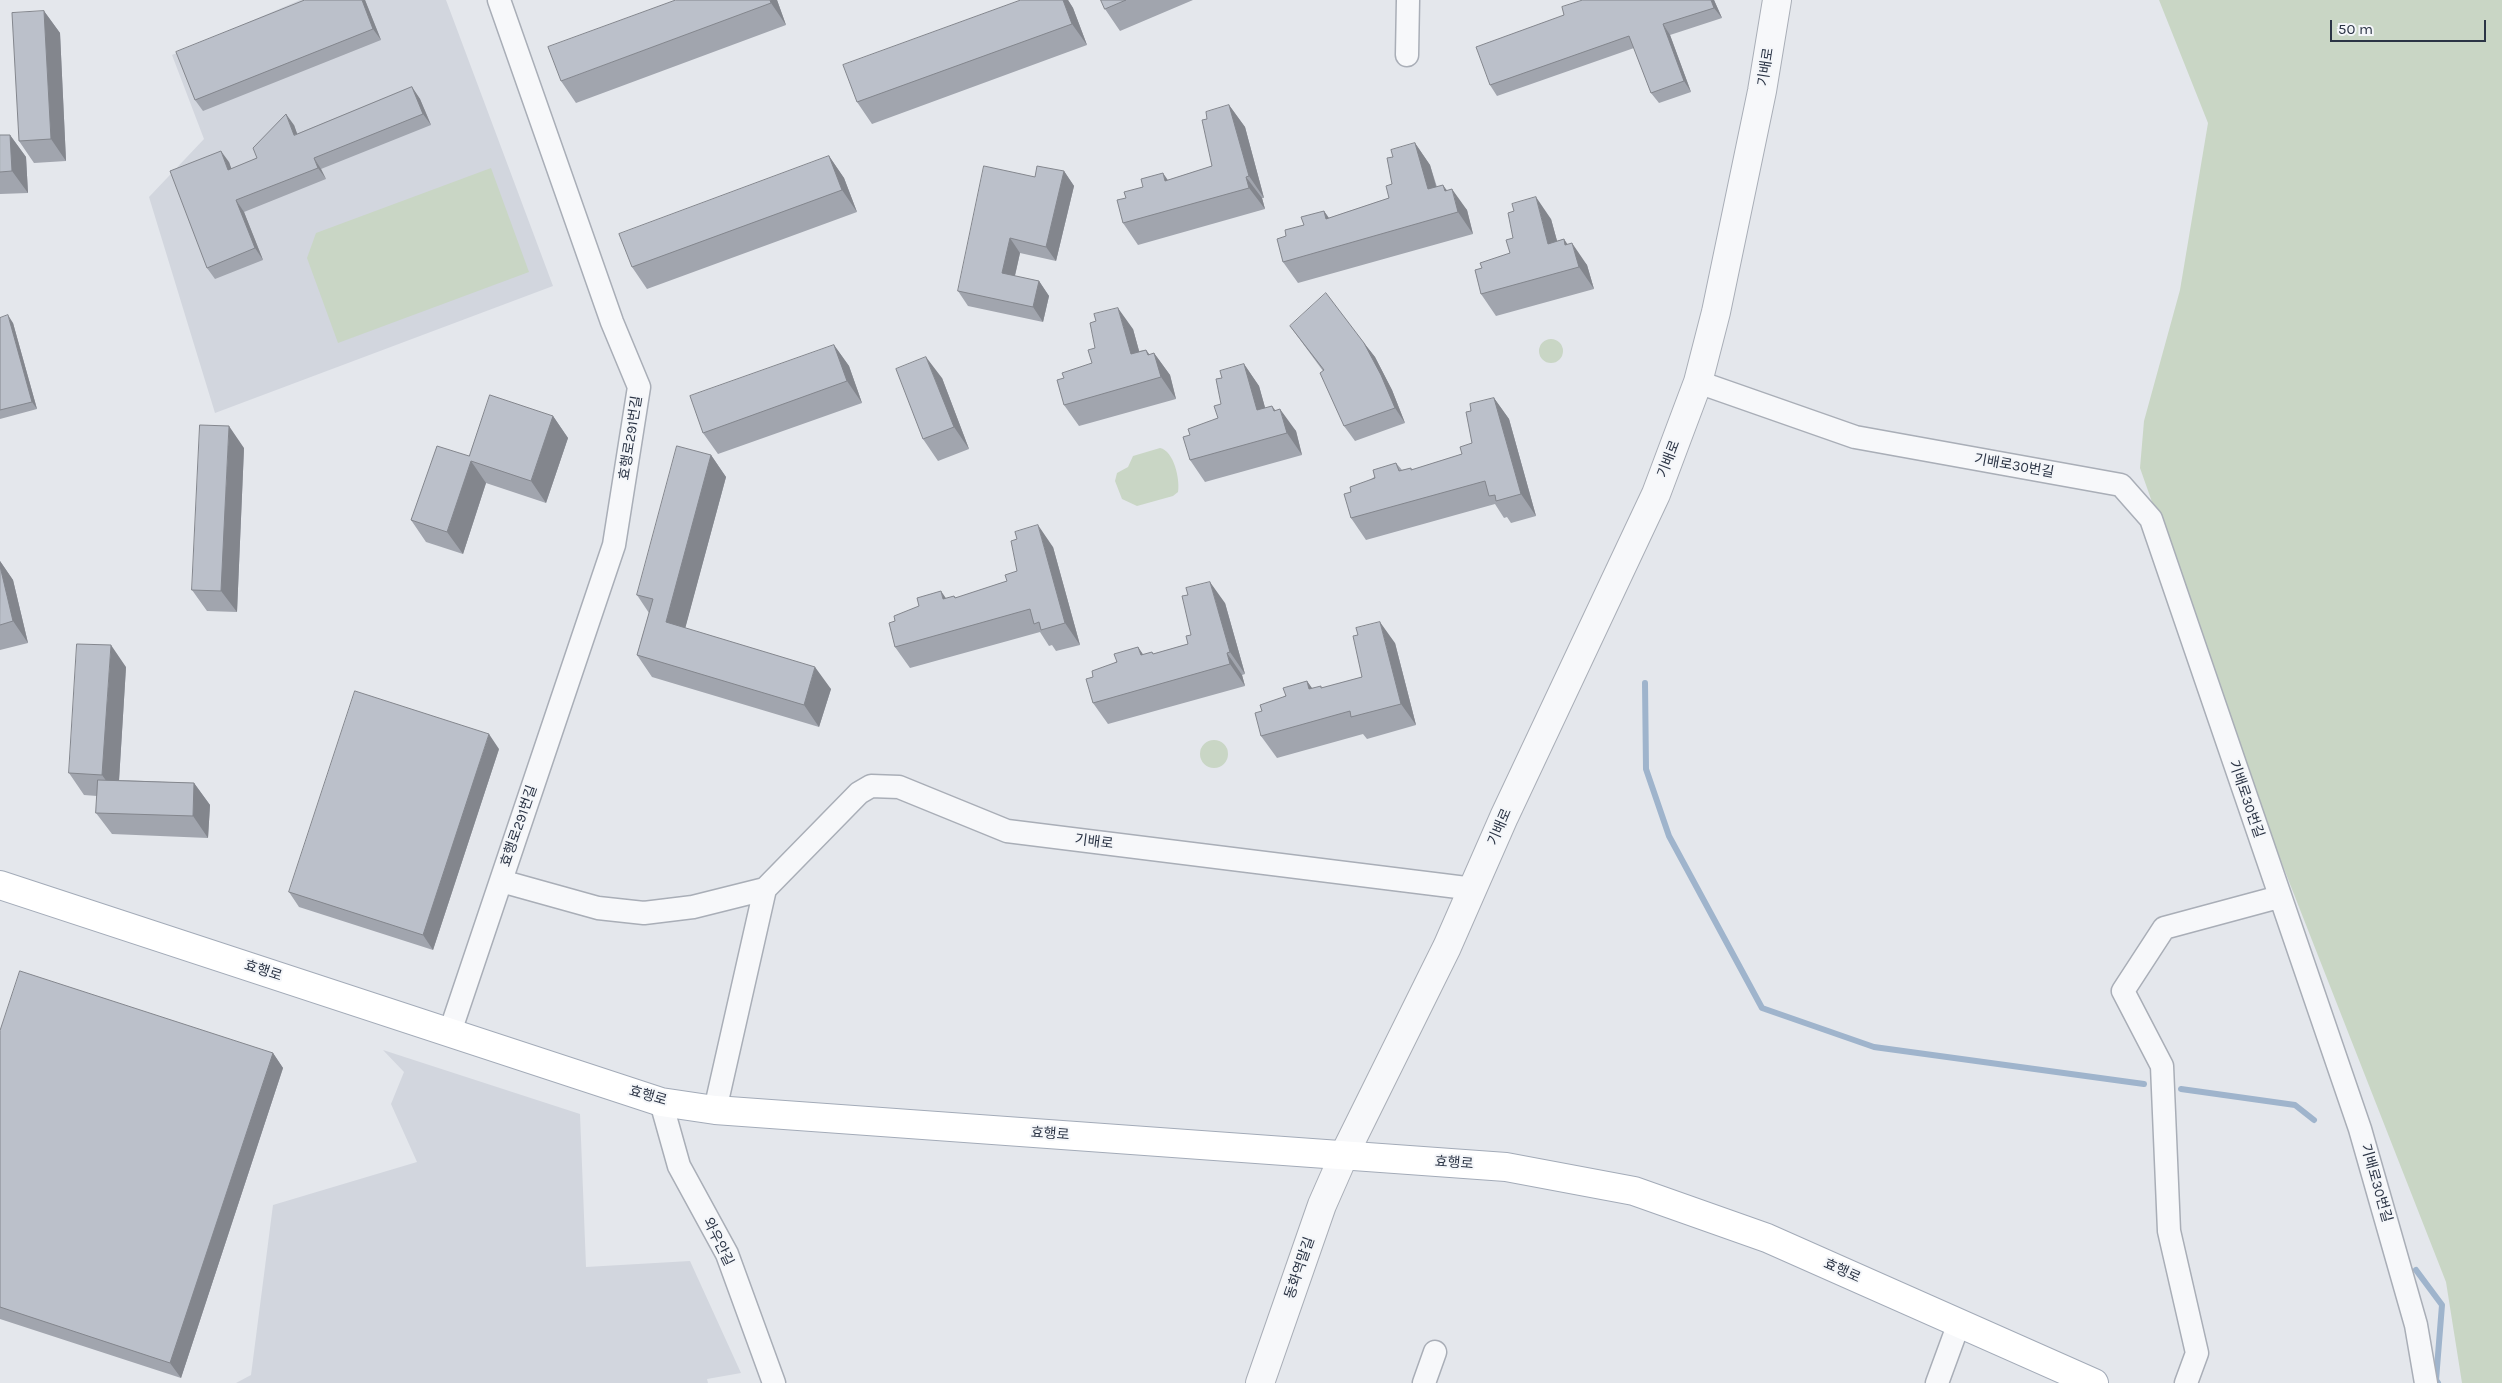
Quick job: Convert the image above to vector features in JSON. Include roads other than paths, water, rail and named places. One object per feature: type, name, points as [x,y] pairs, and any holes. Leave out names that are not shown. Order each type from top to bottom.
[{"type":"main road","name":"효행로","points":[[0,885],[661,1102],[715,1110],[1506,1167],[1634,1191],[1767,1238],[2094,1383]]},
{"type":"street","name":"효행로291번길","points":[[450,1032],[614,545],[639,387],[612,322],[499,0]]},
{"type":"street","points":[[1407,54],[1408,0]]},
{"type":"street","name":"기배로","points":[[1344,1155],[1474,890],[1504,817],[1656,494],[1698,382],[1716,312],[1762,91],[1777,0]]},
{"type":"street","name":"기배로30번길","points":[[1698,382],[1855,437],[2121,485],[2151,519],[2360,1129],[2416,1325],[2426,1383]]},
{"type":"street","name":"기배로","points":[[765,889],[859,793],[871,786],[899,787],[1007,831],[1474,890]]},
{"type":"street","name":"효행로291번길","points":[[501,881],[590,906],[644,913],[693,907],[765,889]]},
{"type":"street","points":[[715,1110],[765,889]]},
{"type":"street","points":[[2186,1383],[2197,1353],[2169,1231],[2162,1066],[2123,991],[2164,928],[2279,897]]},
{"type":"street","name":"와우안길","points":[[661,1102],[679,1166],[727,1254],[774,1383]]},
{"type":"street","name":"동화역말길","points":[[1260,1383],[1322,1205],[1344,1155]]},
{"type":"street","points":[[1938,1383],[1959,1323]]},
{"type":"street","points":[[1424,1383],[1435,1352]]},
{"type":"waterway","points":[[1645,683],[1646,769],[1669,836],[1762,1008],[1874,1047],[2144,1084]]},
{"type":"waterway","points":[[2181,1089],[2295,1105],[2314,1120]]},
{"type":"waterway","points":[[2416,1270],[2442,1305],[2436,1380],[2438,1383]]}]
